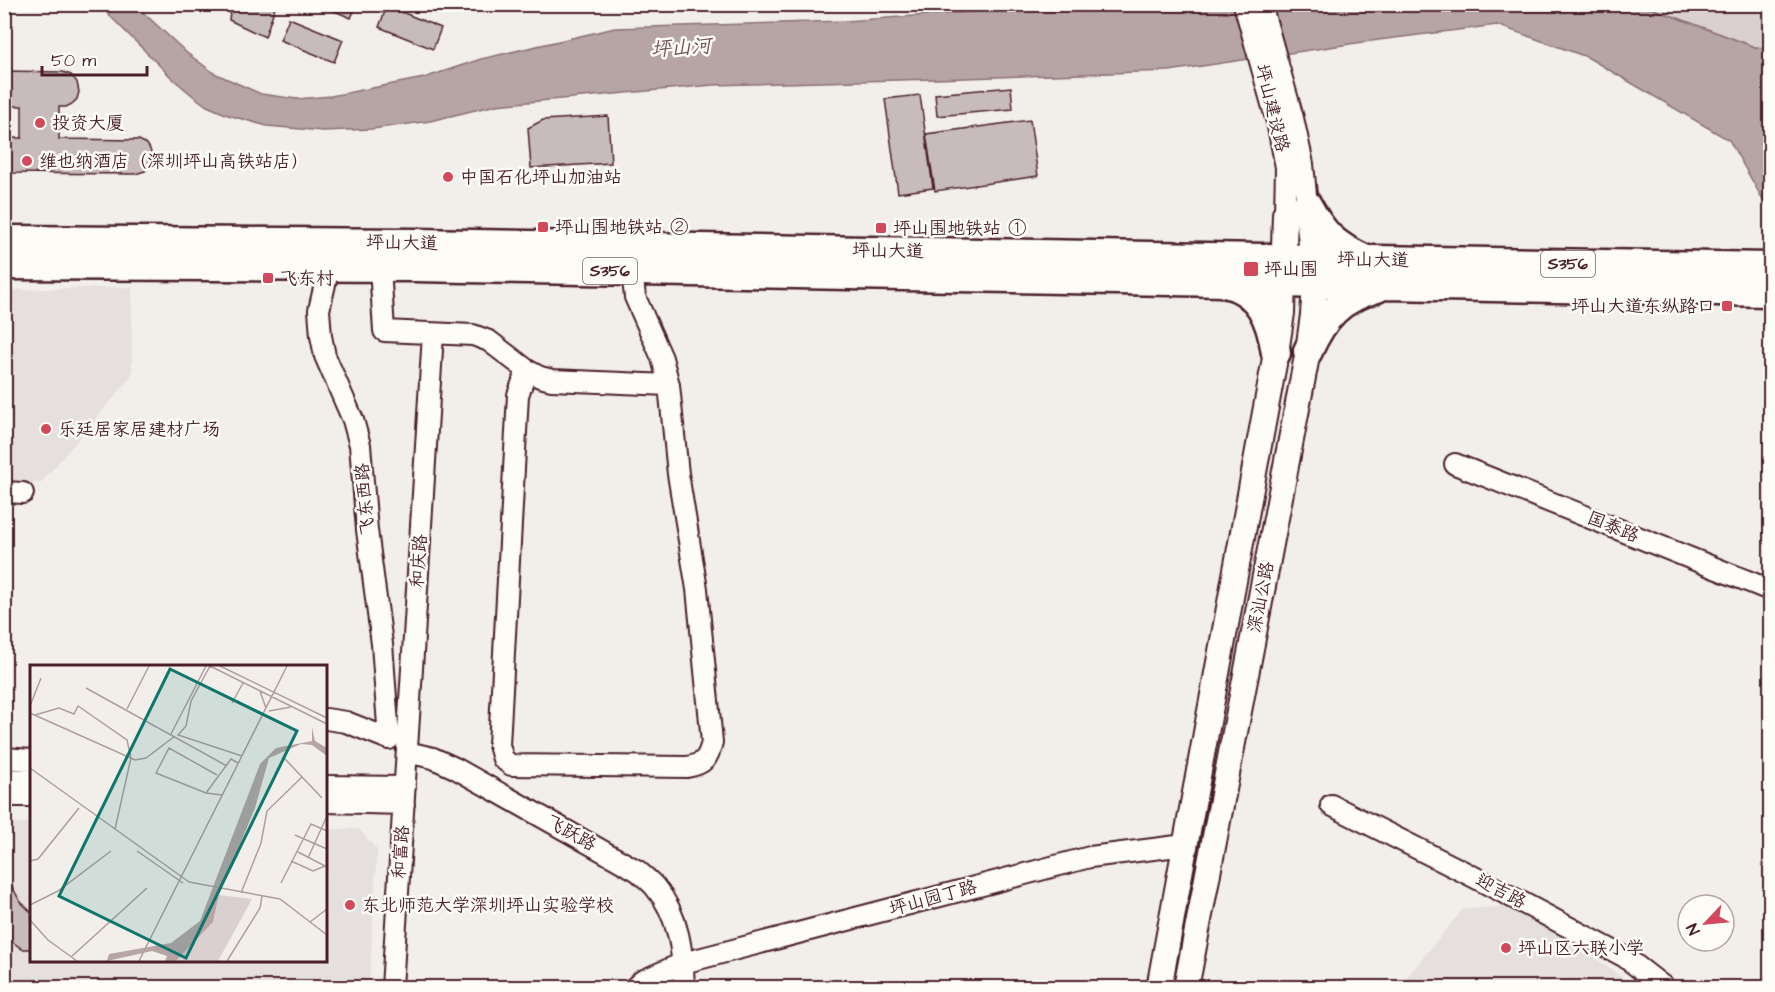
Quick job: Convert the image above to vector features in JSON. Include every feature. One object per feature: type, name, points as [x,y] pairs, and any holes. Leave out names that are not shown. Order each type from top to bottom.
[{"type":"highway","points":[[1296,210],[1318,224],[1330,239],[1345,250],[1366,260]]},
{"type":"highway","name":"坪山大道","points":[[4,240],[427,243],[1174,256],[1238,258],[1284,271]]},
{"type":"highway","name":"坪山大道","points":[[1313,271],[1366,260],[1770,267]]},
{"type":"highway","name":"坪山大道","points":[[4,265],[380,267],[1216,282],[1284,271],[1313,271],[1394,285],[1770,292]]},
{"type":"highway","points":[[1216,282],[1245,291],[1256,301],[1270,323],[1276,353]]},
{"type":"highway","points":[[1308,351],[1317,331],[1329,315],[1343,303],[1359,294],[1394,285]]},
{"type":"main road","points":[[1238,258],[1254,250],[1268,239],[1296,210]]},
{"type":"main road","name":"深汕公路","points":[[1159,987],[1276,353],[1282,313],[1284,271],[1296,210]]},
{"type":"main road","name":"深汕公路","points":[[1186,987],[1308,351],[1313,315],[1313,271],[1296,210]]},
{"type":"street","name":"坪山建设路","points":[[1244,4],[1293,118],[1303,164],[1296,210]]},
{"type":"street","name":"坪山建设路","points":[[1262,4],[1270,66]]},
{"type":"street","name":"飞东西路","points":[[327,719],[346,722],[389,739],[382,644],[367,530],[360,445],[353,420],[325,356],[321,336],[319,310],[329,267]]},
{"type":"street","points":[[380,267],[384,331],[473,335],[489,341],[527,370],[552,380],[669,385]]},
{"type":"street","points":[[527,370],[518,395],[499,745],[502,759],[511,765],[687,767],[698,765],[709,755],[712,742],[697,589],[678,474],[669,385],[662,358],[635,297],[632,271]]},
{"type":"street","name":"和庆路","points":[[404,796],[433,334]]},
{"type":"street","name":"国泰路","points":[[1455,464],[1770,590]]},
{"type":"street","name":"飞跃路","points":[[407,752],[433,758],[455,768],[638,871],[655,887],[668,906],[679,932],[684,987]]},
{"type":"street","points":[[4,758],[30,760]]},
{"type":"street","points":[[4,780],[30,780]]},
{"type":"street","points":[[327,786],[404,796]]},
{"type":"street","points":[[4,796],[30,796]]},
{"type":"street","points":[[327,802],[404,796]]},
{"type":"street","name":"和富路","points":[[392,987],[404,796]]},
{"type":"street","name":"迎吉路","points":[[1331,805],[1625,957],[1665,987]]},
{"type":"street","name":"坪山园丁路","points":[[634,987],[642,981],[683,963],[1090,856],[1185,845]]},
{"type":"shaded area","points":[[1643,5],[1770,5],[1770,49],[1755,47]]},
{"type":"shaded area","name":"乐廷居家居建材广场","points":[[132,287],[132,376],[41,483],[5,482],[5,290]]},
{"type":"shaded area","name":"东北师范大学深圳坪山实验学校","points":[[5,823],[30,823],[30,962],[327,962],[327,829],[359,829],[377,850],[369,987],[5,988]]},
{"type":"shaded area","name":"坪山区六联小学","points":[[1523,906],[1635,987],[1398,988],[1463,909]]},
{"type":"water","name":"坪山河","points":[[1080,4],[1643,5],[1755,47],[1770,49],[1770,212],[1729,140],[1587,57],[1497,25],[1169,71],[713,85],[496,105],[430,121],[372,129],[323,131],[267,126],[228,115],[207,106],[173,79],[99,5],[135,5],[187,53],[214,73],[261,94],[297,99],[331,96],[424,78],[481,59],[615,28],[846,21]]},
{"type":"building","points":[[231,4],[276,4],[265,37],[229,20]]},
{"type":"building","points":[[318,4],[357,4],[351,18]]},
{"type":"building","points":[[387,6],[441,28],[433,49],[379,27]]},
{"type":"building","points":[[289,18],[343,40],[334,62],[280,40]]},
{"type":"building","name":"投资大厦","points":[[4,71],[63,72],[71,75],[77,82],[79,92],[72,104],[59,107],[59,139],[139,140],[147,144],[150,149],[152,156],[150,166],[145,171],[135,174],[4,173],[4,138],[22,138],[22,106],[4,106]]},
{"type":"building","points":[[1011,87],[1013,109],[937,116],[935,94]]},
{"type":"building","points":[[920,95],[933,188],[898,193],[885,99]]},
{"type":"building","points":[[608,116],[611,163],[531,168],[528,128],[543,120]]},
{"type":"building","points":[[1030,120],[1038,176],[935,191],[926,134]]},
{"type":"building","points":[[4,872],[20,901],[30,911],[30,949],[22,949],[14,943],[4,928]]},
{"type":"building","points":[[1770,967],[1770,988],[1763,988]]},
{"type":"building","points":[[355,982],[355,988],[314,988],[320,983]]},
{"type":"place","name":"投资大厦","points":[[40,123]]},
{"type":"place","name":"维也纳酒店（深圳坪山高铁站店）","points":[[27,161]]},
{"type":"place","name":"中国石化坪山加油站","points":[[448,177]]},
{"type":"place","name":"坪山围地铁站 ②","points":[[543,227]]},
{"type":"place","name":"坪山围地铁站 ①","points":[[881,228]]},
{"type":"place","name":"坪山围","points":[[1251,269]]},
{"type":"place","name":"飞东村","points":[[268,278]]},
{"type":"place","name":"坪山大道东纵路口","points":[[1727,306]]},
{"type":"place","name":"乐廷居家居建材广场","points":[[46,429]]},
{"type":"place","name":"东北师范大学深圳坪山实验学校","points":[[350,905]]},
{"type":"place","name":"坪山区六联小学","points":[[1506,948]]}]
